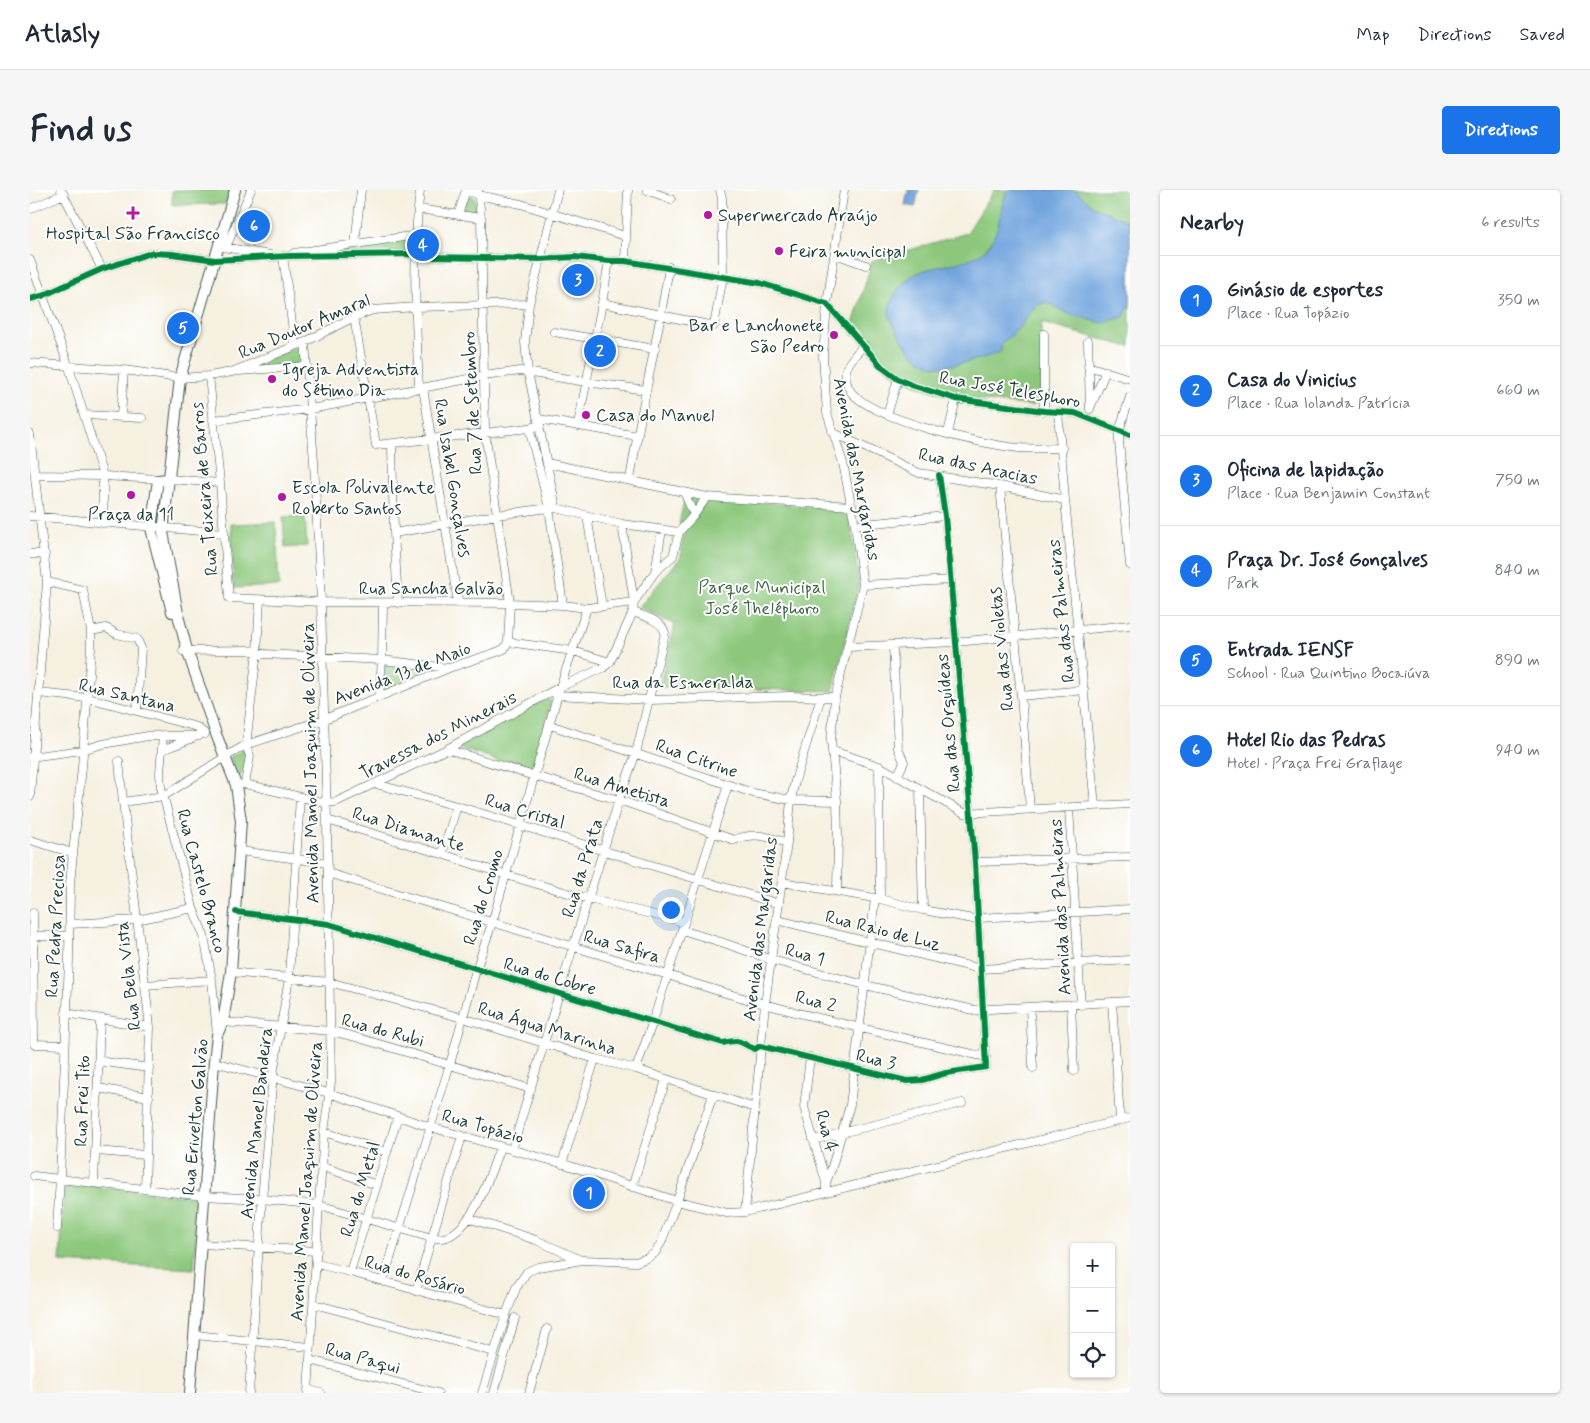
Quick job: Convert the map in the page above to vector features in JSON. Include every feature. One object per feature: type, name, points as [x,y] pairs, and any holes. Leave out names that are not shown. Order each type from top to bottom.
[{"type":"main road","points":[[185,651],[160,521],[163,481],[180,378],[215,260],[222,247],[228,213],[235,190]]},
{"type":"main road","points":[[160,521],[151,528],[163,578],[185,651]]},
{"type":"main road","name":"Rua Erivelton Galvão","points":[[185,651],[210,733],[241,784],[240,851],[231,972],[223,1022],[217,1035],[214,1062],[190,1393]]},
{"type":"street","points":[[251,190],[239,219],[222,247],[283,256],[301,251],[417,235],[427,237],[430,257]]},
{"type":"street","points":[[355,244],[361,190]]},
{"type":"street","name":"Rua Isabel Gonçalves","points":[[420,190],[416,254],[416,307],[421,389],[458,603]]},
{"type":"street","points":[[458,215],[467,190],[552,213],[625,236]]},
{"type":"street","points":[[558,190],[529,304],[525,342],[528,372],[547,463],[563,605]]},
{"type":"street","points":[[625,260],[628,190]]},
{"type":"street","points":[[647,190],[671,199]]},
{"type":"street","points":[[602,303],[714,326],[723,276],[722,198],[720,190]]},
{"type":"street","name":"Avenida das Margaridas","points":[[837,891],[837,801],[831,740],[835,697],[863,585],[852,506],[843,462],[827,413],[823,358],[827,304],[844,190]]},
{"type":"street","points":[[30,208],[62,192],[102,269]]},
{"type":"street","name":"Rua 7 de Setembro","points":[[478,193],[481,218],[485,432],[510,603],[508,642]]},
{"type":"street","points":[[418,209],[481,218]]},
{"type":"street","points":[[228,213],[239,219]]},
{"type":"street","points":[[30,299],[42,296],[102,269],[157,252],[215,260],[283,256],[416,254],[430,257],[540,259],[575,257],[609,261],[625,260],[760,283],[827,304]]},
{"type":"street","points":[[835,254],[866,265]]},
{"type":"street","points":[[283,256],[295,346]]},
{"type":"street","points":[[30,260],[69,367],[104,476],[103,523]]},
{"type":"street","points":[[578,425],[609,261]]},
{"type":"street","points":[[630,480],[636,436],[662,315],[669,267]]},
{"type":"street","name":"Rua Doutor Amaral","points":[[30,362],[69,367],[124,370],[180,378],[209,376],[232,372],[305,342],[373,310],[529,304]]},
{"type":"street","name":"Rua José Telesphoro","points":[[827,304],[882,367],[912,385],[956,398],[1044,411],[1088,414],[1130,435]]},
{"type":"street","points":[[354,318],[376,445],[530,428],[539,422],[578,425],[636,436]]},
{"type":"street","points":[[554,332],[655,349]]},
{"type":"street","points":[[1044,334],[1044,411]]},
{"type":"street","name":"Avenida Manoel Joaquim de Oliveira","points":[[305,342],[311,409],[321,602],[331,1031],[331,1082],[324,1132],[308,1391]]},
{"type":"street","points":[[1088,342],[1088,414]]},
{"type":"street","points":[[864,345],[847,367],[848,388],[859,400],[887,415],[948,433],[1019,448],[1062,448]]},
{"type":"street","points":[[232,372],[307,366]]},
{"type":"street","points":[[1088,366],[1130,379]]},
{"type":"street","points":[[121,416],[124,370]]},
{"type":"street","points":[[213,420],[311,409],[368,400],[484,376],[520,371],[646,390]]},
{"type":"street","points":[[1088,414],[1106,371]]},
{"type":"street","name":"Rua Teixeira de Barros","points":[[209,376],[220,483],[228,598]]},
{"type":"street","points":[[887,415],[898,378]]},
{"type":"street","points":[[1130,397],[1119,431],[1130,565]]},
{"type":"street","points":[[948,433],[956,398]]},
{"type":"street","name":"Rua das Palmeiras","points":[[1058,412],[1062,448],[1064,500],[1095,806]]},
{"type":"street","points":[[85,415],[142,418]]},
{"type":"street","points":[[530,428],[553,508]]},
{"type":"street","name":"Rua das Acacias","points":[[832,432],[919,473],[1000,486],[1064,500]]},
{"type":"street","points":[[30,434],[47,582],[30,797]]},
{"type":"street","points":[[392,444],[398,603]]},
{"type":"street","points":[[547,463],[707,497],[852,506]]},
{"type":"street","points":[[35,475],[104,476],[220,483]]},
{"type":"street","name":"Rua das Orquídeas","points":[[939,475],[951,580],[975,862],[986,1067]]},
{"type":"street","name":"Rua das Violetas","points":[[1000,486],[1030,809]]},
{"type":"street","points":[[684,492],[694,514]]},
{"type":"street","points":[[634,602],[655,572],[673,556],[679,532],[707,497]]},
{"type":"street","points":[[394,533],[497,515],[553,508],[622,524],[679,532]]},
{"type":"street","points":[[30,516],[151,528]]},
{"type":"street","points":[[587,516],[602,606]]},
{"type":"street","points":[[855,525],[945,516]]},
{"type":"street","points":[[160,521],[224,533]]},
{"type":"street","points":[[508,642],[573,650],[610,662],[633,612],[634,602],[622,524]]},
{"type":"street","points":[[655,572],[662,530]]},
{"type":"street","points":[[30,554],[45,554]]},
{"type":"street","points":[[863,585],[951,580]]},
{"type":"street","name":"Rua Pedra Preciosa","points":[[47,582],[83,590],[91,631],[88,698],[70,883],[70,924],[57,1228]]},
{"type":"street","name":"Rua Sancha Galvão","points":[[228,598],[321,602],[510,603],[587,608],[634,602]]},
{"type":"street","points":[[260,600],[257,652],[246,745],[250,756],[241,784],[326,803]]},
{"type":"street","points":[[379,696],[383,603]]},
{"type":"street","name":"Rua do Cromo","points":[[383,1282],[450,1064],[476,970],[492,923],[559,691],[587,608]]},
{"type":"street","name":"Rua da Prata","points":[[512,1150],[573,947],[619,800],[636,753],[650,700],[665,633],[661,624],[633,612]]},
{"type":"street","points":[[848,647],[956,642],[1130,624]]},
{"type":"street","points":[[91,631],[106,628],[117,634],[134,638],[140,644],[137,710]]},
{"type":"street","name":"Avenida 13 de Maio","points":[[164,796],[246,745],[325,719],[449,668],[497,652],[504,649],[508,642]]},
{"type":"street","points":[[893,646],[898,748],[904,762],[898,777]]},
{"type":"street","points":[[185,651],[248,650],[323,658],[382,660],[449,668]]},
{"type":"street","name":"Travessa dos Minerais","points":[[326,803],[336,802],[376,784],[559,691],[603,668],[610,662]]},
{"type":"street","points":[[1021,696],[1084,690]]},
{"type":"street","name":"Rua da Esmeralda","points":[[559,691],[650,700],[790,696],[821,697]]},
{"type":"street","name":"Rua Santana","points":[[38,693],[88,698],[198,727],[210,733]]},
{"type":"street","points":[[821,697],[835,697]]},
{"type":"street","name":"Avenida das Margaridas","points":[[745,1212],[760,1046],[791,800],[794,781],[821,697]]},
{"type":"street","name":"Rua Citrine","points":[[550,725],[753,793],[791,800],[837,801]]},
{"type":"street","points":[[32,756],[82,750],[124,739],[210,733]]},
{"type":"street","points":[[162,750],[210,733]]},
{"type":"street","name":"Rua Castelo Branco","points":[[164,735],[160,772],[164,796],[193,908],[204,936],[212,980],[217,1035]]},
{"type":"street","name":"Rua Ametista","points":[[447,748],[534,776],[619,800],[734,840],[746,835],[760,835],[787,842]]},
{"type":"street","points":[[833,751],[879,766],[964,813],[1130,804]]},
{"type":"street","name":"Rua Bela Vista","points":[[119,761],[150,1028],[145,1189]]},
{"type":"street","points":[[826,1192],[826,1182],[850,1105],[869,942],[877,899],[879,766]]},
{"type":"street","name":"Rua Cristal","points":[[376,784],[457,806],[779,904]]},
{"type":"street","points":[[636,1069],[728,785]]},
{"type":"street","points":[[920,789],[923,910]]},
{"type":"street","points":[[123,802],[164,796]]},
{"type":"street","name":"Avenida Manoel Bandeira","points":[[249,1393],[272,1077],[289,978],[300,797]]},
{"type":"street","points":[[442,854],[457,806]]},
{"type":"street","name":"Avenida das Palmeiras","points":[[1069,808],[1081,1005]]},
{"type":"street","name":"Rua Diamante","points":[[327,820],[506,875],[683,926]]},
{"type":"street","points":[[30,840],[73,853]]},
{"type":"street","points":[[240,851],[327,863]]},
{"type":"street","points":[[975,862],[1130,856]]},
{"type":"street","name":"Rua Safira","points":[[328,873],[765,1004]]},
{"type":"street","points":[[782,882],[837,891],[973,919],[1130,909]]},
{"type":"street","points":[[70,924],[137,920],[193,908]]},
{"type":"street","name":"Rua do Cobre","points":[[236,912],[329,924],[476,970],[723,1043],[742,1040],[749,1047],[755,1049],[760,1046]]},
{"type":"street","points":[[33,913],[34,1044],[65,1045]]},
{"type":"street","name":"Rua Raio de Luz","points":[[777,920],[981,969],[1130,960]]},
{"type":"street","name":"Rua 1","points":[[683,926],[772,960],[865,985],[974,1010],[1130,1001]]},
{"type":"street","points":[[33,936],[69,936]]},
{"type":"street","name":"Rua Água Marinha","points":[[231,972],[329,982],[463,1018],[595,1059],[636,1069],[755,1108]]},
{"type":"street","points":[[145,985],[212,980]]},
{"type":"street","points":[[1112,1002],[1120,1120]]},
{"type":"street","name":"Rua 2","points":[[765,1004],[986,1057]]},
{"type":"street","points":[[1071,1005],[1074,1071]]},
{"type":"street","points":[[1030,1008],[1033,1068]]},
{"type":"street","points":[[66,1012],[150,1028]]},
{"type":"street","name":"Rua Frei Tito","points":[[94,1183],[100,1019]]},
{"type":"street","name":"Rua do Rubi","points":[[223,1022],[331,1031],[380,1043],[531,1089]]},
{"type":"street","name":"Rua 3","points":[[760,1046],[907,1081],[986,1067]]},
{"type":"street","name":"Rua 4","points":[[810,1057],[804,1108],[826,1182]]},
{"type":"street","points":[[562,1164],[595,1059]]},
{"type":"street","points":[[98,1061],[149,1068]]},
{"type":"street","name":"Rua Topázio","points":[[214,1062],[330,1093],[430,1127],[562,1164],[678,1201],[727,1213],[745,1212],[1130,1118]]},
{"type":"street","points":[[632,1187],[666,1080]]},
{"type":"street","points":[[98,1088],[149,1097]]},
{"type":"street","points":[[482,1393],[516,1288],[527,1272],[538,1267],[582,1260],[636,1262],[655,1253],[678,1201],[713,1095]]},
{"type":"street","points":[[813,1140],[962,1103]]},
{"type":"street","name":"Rua do Metal","points":[[350,1272],[398,1116]]},
{"type":"street","points":[[324,1132],[387,1152]]},
{"type":"street","points":[[416,1291],[462,1136]]},
{"type":"street","points":[[34,1176],[203,1196],[262,1199],[319,1205],[432,1238],[446,1238],[458,1231],[468,1218],[488,1179],[500,1147]]},
{"type":"street","points":[[96,1151],[146,1155]]},
{"type":"street","points":[[323,1167],[377,1185]]},
{"type":"street","points":[[468,1218],[536,1240],[582,1260]]},
{"type":"street","points":[[202,1244],[317,1251]]},
{"type":"street","name":"Rua do Rosário","points":[[317,1264],[506,1315]]},
{"type":"street","points":[[314,1304],[494,1352]]},
{"type":"street","points":[[494,1393],[515,1318]]},
{"type":"street","points":[[529,1393],[547,1329]]},
{"type":"street","points":[[195,1335],[310,1347]]},
{"type":"street","name":"Rua Paqui","points":[[310,1360],[438,1393]]},
{"type":"street","points":[[308,1391],[321,1393]]},
{"type":"green space","points":[[172,190],[232,190],[228,204],[172,205]]},
{"type":"green space","points":[[994,190],[1125,190],[1130,195],[1130,347],[1041,323],[1041,401],[1032,406],[954,396],[915,385],[884,366],[852,328],[872,261],[967,233]]},
{"type":"green space","points":[[468,194],[475,198],[476,213],[474,215],[463,212]]},
{"type":"green space","points":[[414,237],[414,252],[302,254]]},
{"type":"green space","points":[[302,345],[303,364],[246,369]]},
{"type":"green space","name":"Parque Municipal José Theléphoro","points":[[685,496],[849,510],[859,583],[833,691],[659,687],[675,625],[639,607],[681,557],[684,526],[679,524]]},
{"type":"green space","points":[[305,516],[307,546],[285,548],[283,517]]},
{"type":"green space","points":[[276,522],[279,586],[234,588],[231,524]]},
{"type":"green space","points":[[385,663],[428,670],[429,674],[383,692]]},
{"type":"green space","points":[[544,700],[551,701],[532,773],[456,747]]},
{"type":"green space","points":[[246,749],[246,766],[243,773],[237,779],[230,757]]},
{"type":"green space","points":[[64,1183],[198,1198],[194,1269],[60,1262]]},
{"type":"water","points":[[908,190],[919,190],[915,207],[905,205]]},
{"type":"water","points":[[1007,190],[1075,190],[1094,207],[1130,222],[1130,303],[1124,317],[1101,323],[1069,314],[1045,302],[1034,307],[1019,328],[1001,345],[1001,351],[998,353],[948,366],[929,364],[912,353],[902,340],[889,313],[892,299],[904,283],[915,275],[966,260],[985,250],[997,229]]},
{"type":"cycle path","points":[[30,299],[42,296],[102,269],[151,253],[215,260],[289,256],[416,254],[429,257],[540,259],[575,257],[625,261],[760,283],[827,304],[882,367],[898,379],[911,385],[956,399],[1044,411],[1075,413],[1130,435]]},
{"type":"cycle path","points":[[236,912],[329,924],[723,1043],[738,1041],[755,1049],[760,1046],[907,1081],[922,1080],[946,1073],[986,1067],[975,862],[945,516],[939,475]]},
{"type":"place","name":"Hospital São Francisco","points":[[133,213]]},
{"type":"place","name":"Supermercado Araújo","points":[[708,215]]},
{"type":"place","name":"Hotel Rio das Pedras","points":[[254,226]]},
{"type":"place","name":"Praça Dr. José Gonçalves","points":[[423,245]]},
{"type":"place","name":"Feira municipal","points":[[779,251]]},
{"type":"place","name":"Oficina de lapidação","points":[[578,280]]},
{"type":"place","name":"Entrada IENSF","points":[[183,328]]},
{"type":"place","name":"Bar e Lanchonete São Pedro","points":[[834,335]]},
{"type":"place","name":"Casa do Vinicius","points":[[600,351]]},
{"type":"place","name":"Igreja Adventista do Sétimo Dia","points":[[272,379]]},
{"type":"place","name":"Casa do Manuel","points":[[586,415]]},
{"type":"place","name":"Praça da 11","points":[[131,495]]},
{"type":"place","name":"Escola Polivalente Roberto Santos","points":[[282,497]]},
{"type":"place","name":"Ginásio de esportes","points":[[589,1193]]}]
